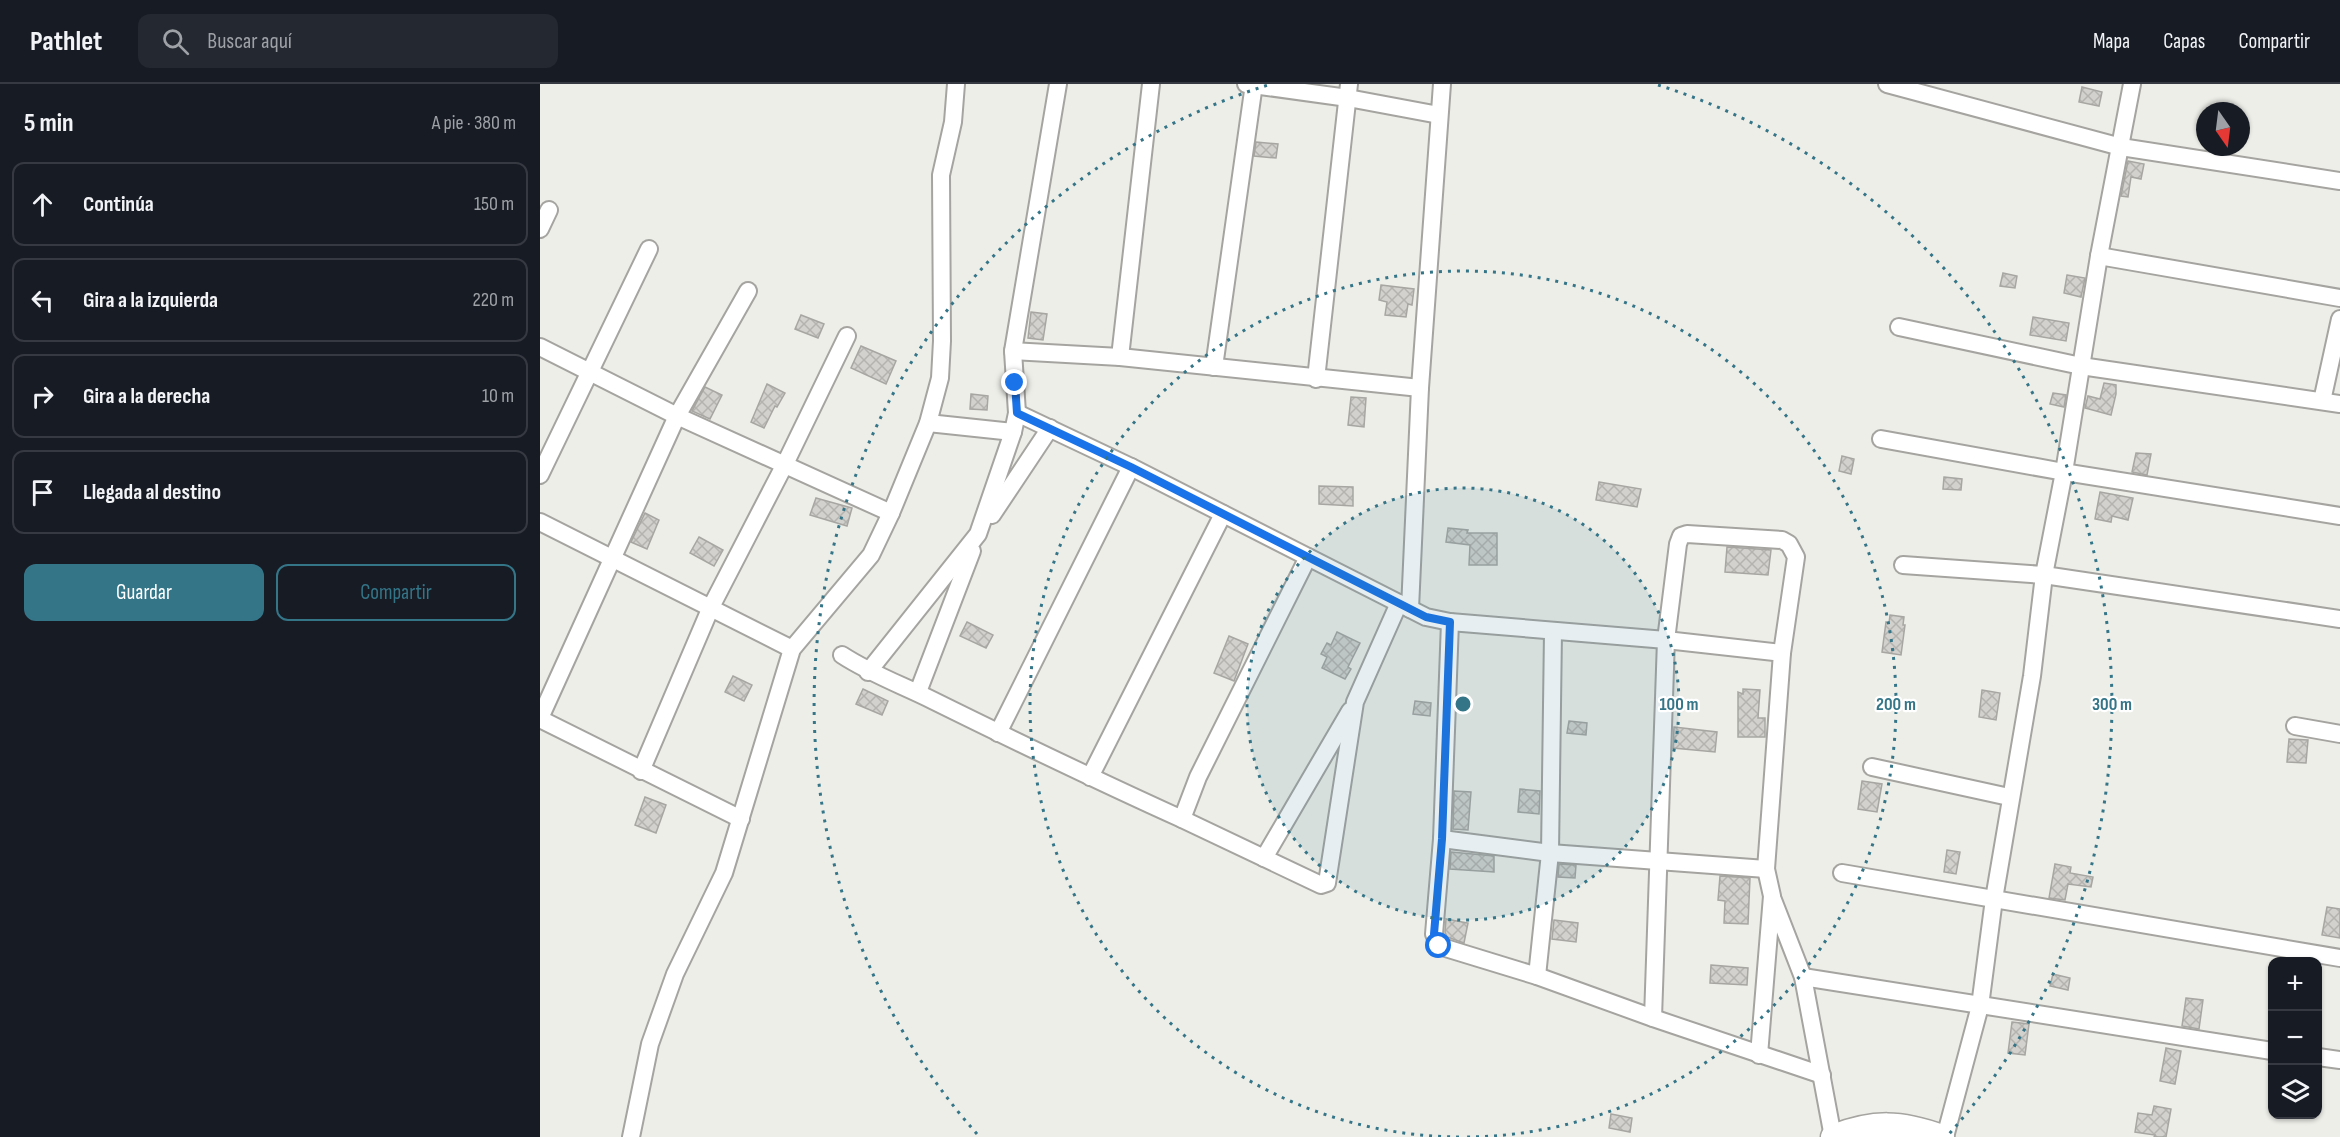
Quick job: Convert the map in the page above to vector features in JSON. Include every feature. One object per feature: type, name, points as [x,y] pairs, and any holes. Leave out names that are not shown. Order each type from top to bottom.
[{"type":"street","points":[[631,1137],[654,1034],[675,974],[724,873],[792,649],[871,555],[928,423],[940,378],[942,341],[941,175],[953,122],[956,84]]},
{"type":"street","points":[[1046,84],[1054,111]]},
{"type":"street","points":[[918,692],[978,534],[1013,432],[1017,413],[1013,351],[1058,84]]},
{"type":"street","points":[[1120,357],[1151,84]]},
{"type":"street","points":[[1246,84],[1349,91],[1439,115]]},
{"type":"street","points":[[1214,367],[1254,84]]},
{"type":"street","points":[[1264,858],[1356,702],[1405,606],[1442,84]]},
{"type":"street","points":[[1887,84],[2121,147],[2340,181]]},
{"type":"street","points":[[1653,1018],[1666,640],[1678,544],[1681,536],[1687,534],[1782,540],[1789,544],[1796,557],[1782,653],[1766,869],[1772,896],[1803,977],[1833,1137],[1865,1125],[1914,1127],[1944,1137],[1980,1006],[1994,899],[2031,676],[2044,575],[2064,472],[2099,256],[2132,84]]},
{"type":"street","points":[[1316,379],[1349,91]]},
{"type":"street","points":[[540,229],[549,210]]},
{"type":"street","points":[[540,475],[650,249]]},
{"type":"street","points":[[2099,256],[2340,298]]},
{"type":"street","points":[[741,819],[641,771],[540,718],[677,416],[748,291]]},
{"type":"street","points":[[2322,401],[2340,319]]},
{"type":"street","points":[[1899,327],[2081,366],[2340,404]]},
{"type":"street","points":[[641,771],[711,607],[785,464],[847,336]]},
{"type":"street","points":[[540,347],[677,416],[891,513]]},
{"type":"street","points":[[1013,351],[1120,357],[1420,388]]},
{"type":"street","points":[[1017,413],[1131,467],[1426,617],[1450,622],[1666,640],[1782,653]]},
{"type":"street","points":[[928,423],[1013,432]]},
{"type":"street","points":[[868,672],[978,534],[1050,428]]},
{"type":"street","points":[[1881,439],[2064,472],[2340,516]]},
{"type":"street","points":[[998,733],[1131,467]]},
{"type":"street","points":[[1090,777],[1223,514]]},
{"type":"street","points":[[540,522],[792,649]]},
{"type":"street","points":[[1182,819],[1198,777],[1308,557]]},
{"type":"street","points":[[1903,565],[2044,575],[2340,619]]},
{"type":"street","points":[[1450,622],[1442,839],[1434,934],[1436,941],[1447,950],[1537,976],[1822,1075]]},
{"type":"street","points":[[1537,976],[1550,853],[1553,632]]},
{"type":"street","points":[[842,656],[868,672],[918,692],[998,733],[1321,885],[1329,881],[1356,702]]},
{"type":"street","points":[[2295,726],[2340,734]]},
{"type":"street","points":[[1872,767],[2010,797]]},
{"type":"street","points":[[1442,839],[1550,853],[1766,869]]},
{"type":"street","points":[[1842,873],[2340,958]]},
{"type":"street","points":[[1759,1055],[1772,896]]},
{"type":"street","points":[[1803,977],[2268,1050]]},
{"type":"street","points":[[2322,1058],[2340,1060]]},
{"type":"building","points":[[2082,87],[2102,92],[2099,106],[2079,102]]},
{"type":"building","points":[[1256,142],[1278,144],[1276,158],[1254,156]]},
{"type":"building","points":[[2128,161],[2144,164],[2141,179],[2131,177],[2128,197],[2121,196]]},
{"type":"building","points":[[2003,273],[2017,276],[2015,288],[2000,286]]},
{"type":"building","points":[[2067,275],[2085,278],[2081,297],[2064,293]]},
{"type":"building","points":[[1381,285],[1414,289],[1412,305],[1408,304],[1406,317],[1385,315],[1387,302],[1379,300]]},
{"type":"building","points":[[1031,312],[1047,314],[1043,340],[1028,338]]},
{"type":"building","points":[[801,315],[824,324],[818,338],[795,329]]},
{"type":"building","points":[[2033,317],[2069,323],[2066,341],[2030,335]]},
{"type":"building","points":[[861,346],[896,361],[886,384],[851,368]]},
{"type":"building","points":[[2104,383],[2116,385],[2111,415],[2085,408],[2088,396],[2100,399]]},
{"type":"building","points":[[767,384],[785,393],[777,407],[775,406],[764,428],[751,422]]},
{"type":"building","points":[[705,387],[722,395],[710,419],[692,411]]},
{"type":"building","points":[[2053,393],[2066,395],[2064,407],[2050,404]]},
{"type":"building","points":[[971,394],[988,396],[987,410],[970,409]]},
{"type":"building","points":[[1351,397],[1366,398],[1364,427],[1348,425]]},
{"type":"building","points":[[2136,453],[2151,454],[2147,475],[2132,472]]},
{"type":"building","points":[[1842,456],[1854,459],[1851,474],[1839,471]]},
{"type":"building","points":[[1944,477],[1962,479],[1961,490],[1943,489]]},
{"type":"building","points":[[1599,482],[1641,489],[1637,507],[1596,500]]},
{"type":"building","points":[[1319,486],[1353,487],[1353,506],[1319,504]]},
{"type":"building","points":[[2100,492],[2133,498],[2128,520],[2112,516],[2111,522],[2095,519]]},
{"type":"building","points":[[816,498],[852,508],[847,526],[810,515]]},
{"type":"building","points":[[645,513],[659,520],[647,549],[631,542]]},
{"type":"building","points":[[1448,528],[1468,530],[1467,533],[1497,533],[1497,565],[1469,565],[1470,545],[1446,542]]},
{"type":"building","points":[[699,537],[723,550],[714,566],[690,553]]},
{"type":"building","points":[[1727,547],[1771,550],[1768,575],[1725,572]]},
{"type":"building","points":[[1890,615],[1904,617],[1901,655],[1882,652],[1886,622],[1889,623]]},
{"type":"building","points":[[967,622],[993,635],[986,648],[960,636]]},
{"type":"building","points":[[1337,632],[1360,643],[1348,667],[1351,669],[1345,679],[1322,668],[1327,657],[1321,654],[1327,643],[1331,645]]},
{"type":"building","points":[[1229,636],[1248,644],[1234,681],[1214,673]]},
{"type":"building","points":[[733,676],[752,685],[744,701],[725,692]]},
{"type":"building","points":[[863,689],[888,701],[882,715],[856,704]]},
{"type":"building","points":[[1743,689],[1760,690],[1758,718],[1765,718],[1765,737],[1738,737],[1738,692],[1743,694]]},
{"type":"building","points":[[1982,690],[2000,693],[1996,720],[1979,717]]},
{"type":"building","points":[[1415,701],[1431,703],[1430,716],[1413,714]]},
{"type":"building","points":[[1569,721],[1587,723],[1586,735],[1567,733]]},
{"type":"building","points":[[1674,727],[1717,732],[1715,752],[1673,748]]},
{"type":"building","points":[[2289,739],[2308,740],[2306,763],[2287,762]]},
{"type":"building","points":[[1862,781],[1882,784],[1877,812],[1858,809]]},
{"type":"building","points":[[1520,789],[1540,791],[1539,814],[1518,812]]},
{"type":"building","points":[[1454,791],[1471,792],[1468,830],[1453,829]]},
{"type":"building","points":[[645,797],[666,805],[656,833],[635,825]]},
{"type":"building","points":[[1947,850],[1960,852],[1956,874],[1944,872]]},
{"type":"building","points":[[1451,852],[1494,856],[1494,872],[1450,869]]},
{"type":"building","points":[[1559,864],[1576,865],[1575,878],[1558,877]]},
{"type":"building","points":[[2055,864],[2071,867],[2070,873],[2093,877],[2091,887],[2068,884],[2065,900],[2049,898]]},
{"type":"building","points":[[1720,876],[1750,878],[1748,924],[1724,923],[1725,901],[1718,900]]},
{"type":"building","points":[[2327,907],[2340,909],[2340,938],[2322,935]]},
{"type":"building","points":[[1446,919],[1468,923],[1464,943],[1447,937]]},
{"type":"building","points":[[1554,920],[1578,923],[1576,942],[1552,939]]},
{"type":"building","points":[[1711,965],[1748,968],[1747,985],[1710,983]]},
{"type":"building","points":[[2053,974],[2070,978],[2068,990],[2050,986]]},
{"type":"building","points":[[2186,998],[2203,1000],[2199,1029],[2182,1026]]},
{"type":"building","points":[[2012,1022],[2029,1024],[2025,1055],[2008,1053]]},
{"type":"building","points":[[2166,1048],[2181,1051],[2175,1084],[2160,1081]]},
{"type":"building","points":[[2154,1106],[2171,1109],[2166,1137],[2154,1137],[2155,1135],[2135,1132],[2138,1113],[2152,1115]]},
{"type":"building","points":[[1611,1114],[1632,1118],[1630,1132],[1609,1128]]},
{"type":"route","points":[[1015,383],[1017,413],[1131,467],[1426,617],[1450,622],[1442,839],[1434,934],[1439,946]]}]
